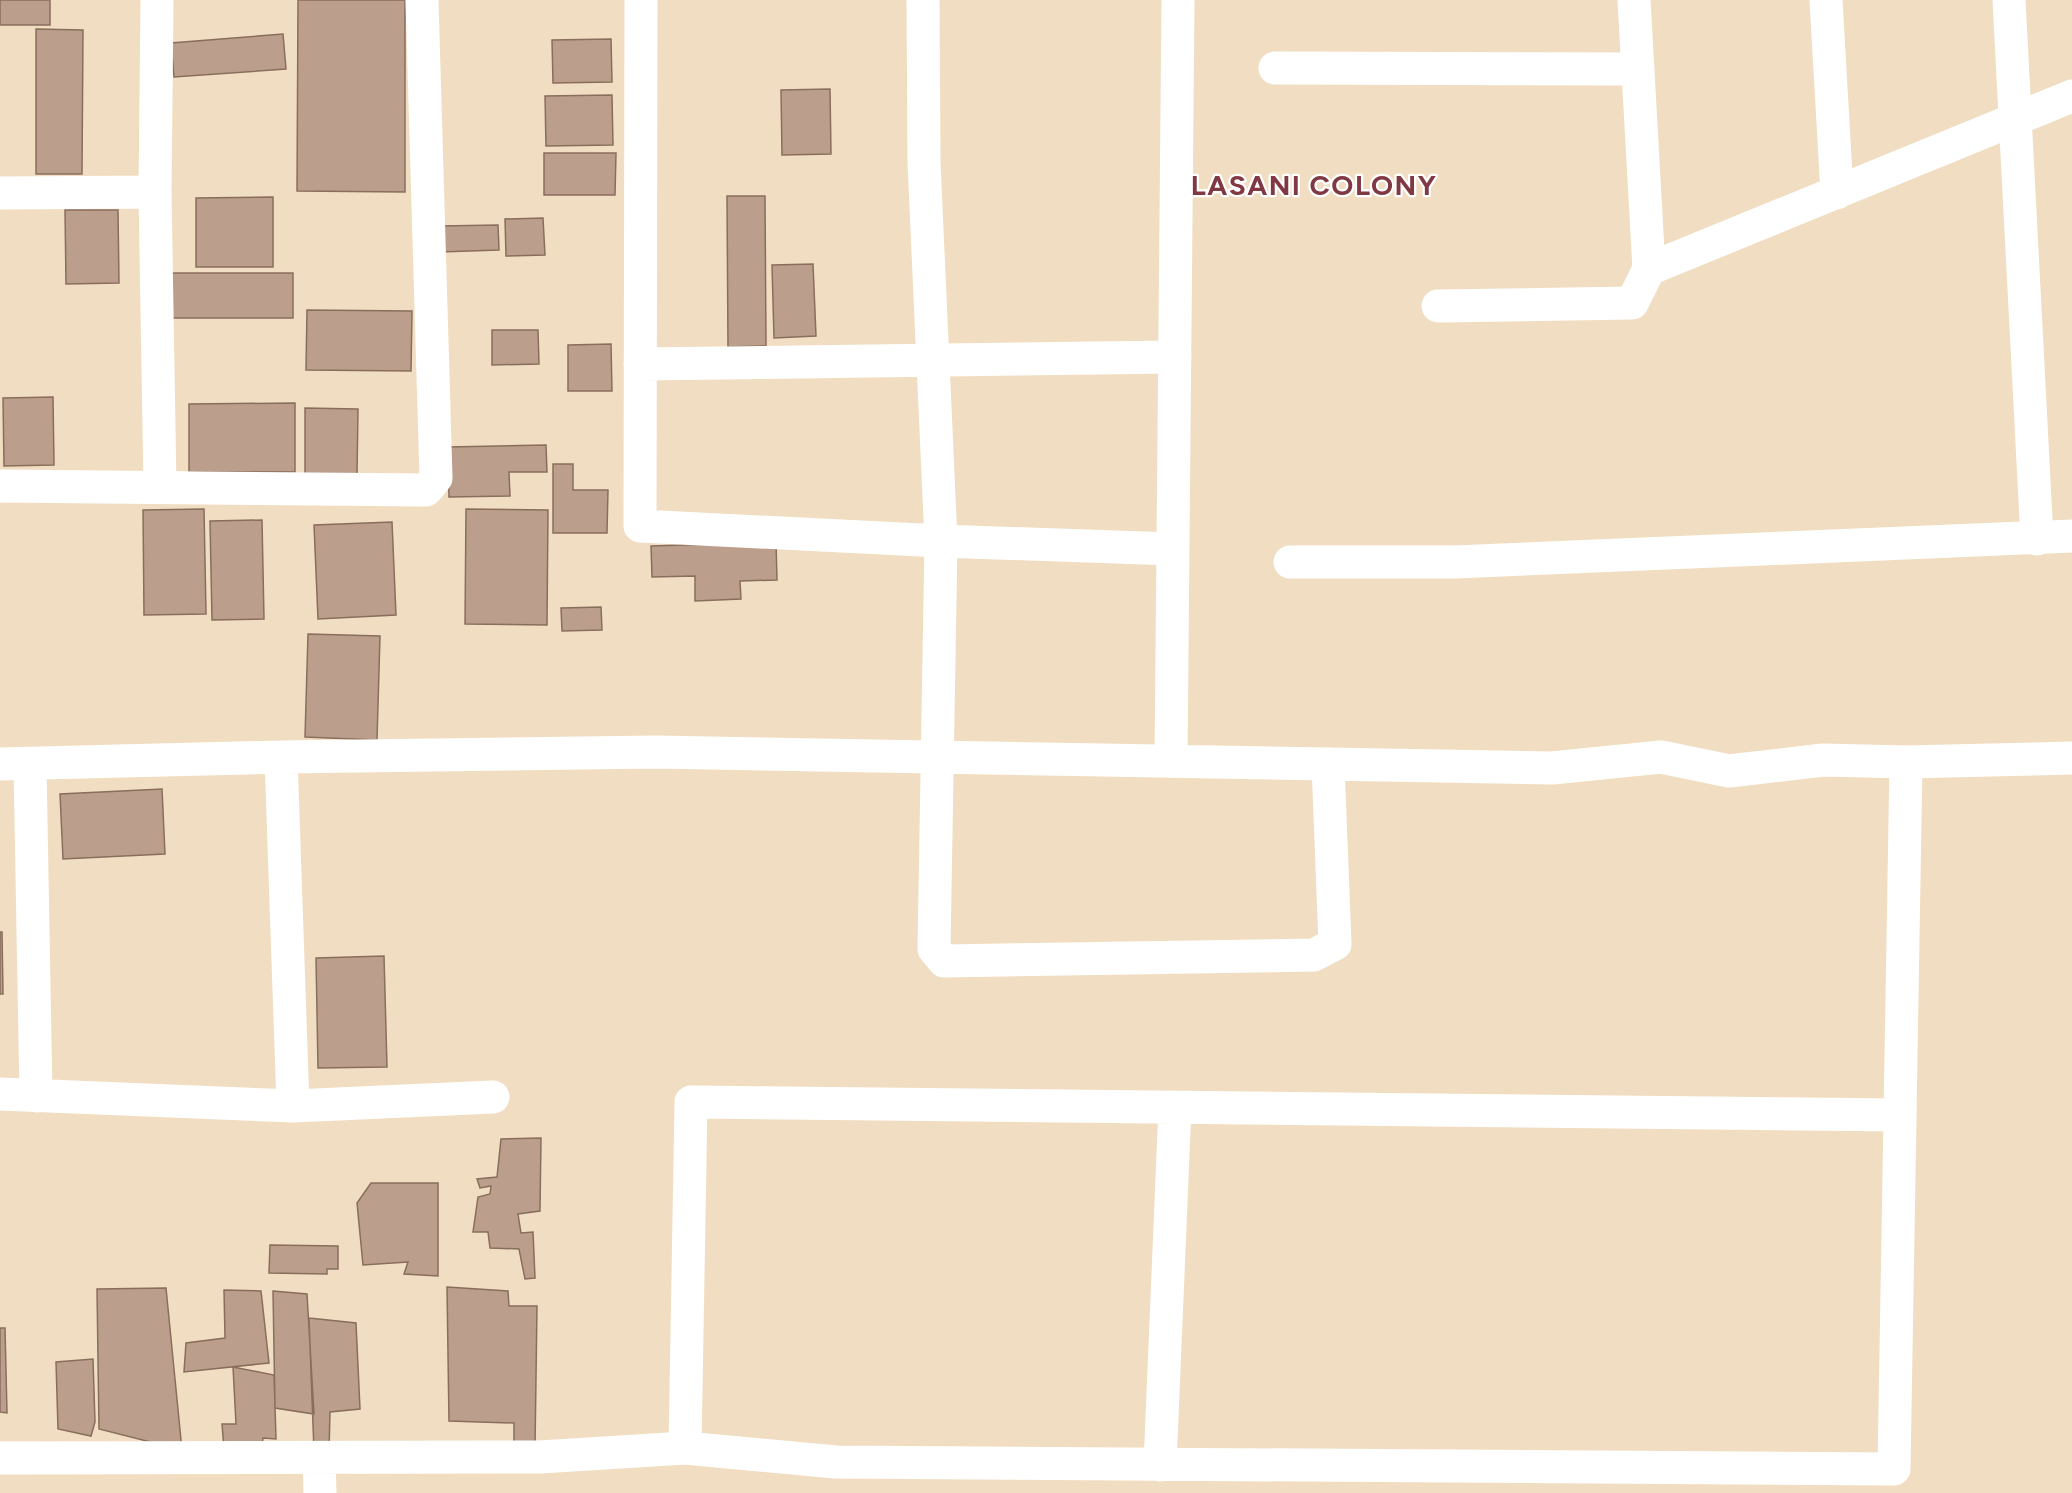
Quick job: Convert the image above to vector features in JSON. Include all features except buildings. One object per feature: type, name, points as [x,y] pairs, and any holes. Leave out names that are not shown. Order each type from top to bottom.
[{"type":"street","points":[[157,0],[155,192],[160,487]]},
{"type":"street","points":[[0,486],[426,490],[436,478],[422,0]]},
{"type":"street","points":[[640,0],[640,526],[941,541],[1173,549]]},
{"type":"street","points":[[923,0],[924,163],[941,541],[934,949],[944,961],[1314,955],[1335,944],[1328,764]]},
{"type":"street","points":[[1171,761],[1178,0]]},
{"type":"street","points":[[1438,306],[1632,303],[1649,269],[1634,0]]},
{"type":"street","points":[[1826,0],[1837,193]]},
{"type":"street","points":[[2008,0],[2037,539]]},
{"type":"street","points":[[1275,68],[1638,69]]},
{"type":"street","points":[[1649,269],[2072,96]]},
{"type":"street","points":[[0,193],[155,192]]},
{"type":"street","points":[[640,364],[1175,357]]},
{"type":"street","points":[[1290,562],[1455,562],[2072,537]]},
{"type":"street","points":[[36,1096],[15,765],[280,757],[656,752],[1552,768],[1661,758],[1729,771],[1822,760],[1906,762],[2072,758]]},
{"type":"street","points":[[280,757],[293,1106]]},
{"type":"street","points":[[0,1458],[540,1457],[685,1448],[836,1462],[1894,1469],[1906,762]]},
{"type":"street","points":[[0,1094],[293,1106],[494,1097]]},
{"type":"street","points":[[685,1448],[691,1102],[1900,1115]]},
{"type":"street","points":[[1160,1464],[1175,1107]]},
{"type":"street","points":[[319,1458],[320,1493]]},
{"type":"district","name":"LASANI COLONY","points":[[1314,185]]}]
